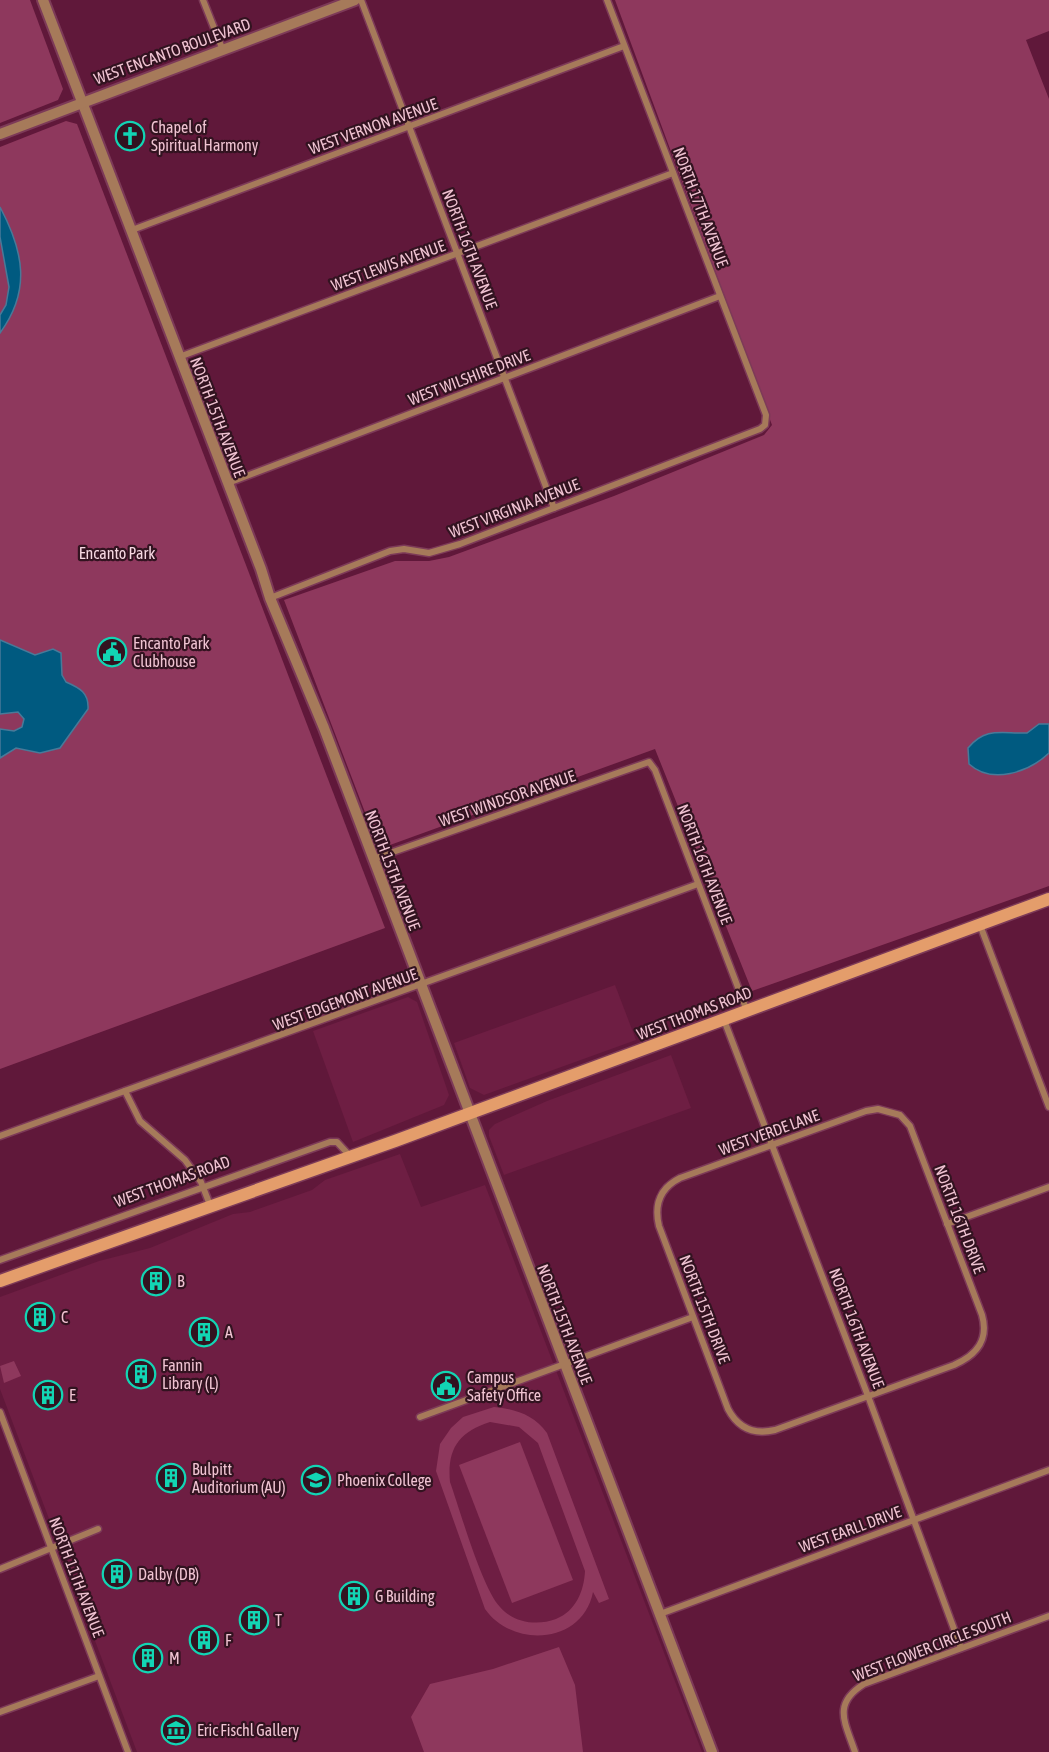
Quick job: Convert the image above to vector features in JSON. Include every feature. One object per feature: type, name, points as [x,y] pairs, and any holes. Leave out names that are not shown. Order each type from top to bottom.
[{"type":"main road","name":"WEST THOMAS ROAD","points":[[0,1281],[468,1114],[1049,899]]},
{"type":"street","name":"NORTH 15TH AVENUE","points":[[43,0],[270,598],[293,650],[373,859],[712,1752]]},
{"type":"street","points":[[203,0],[222,48]]},
{"type":"street","name":"WEST ENCANTO BOULEVARD","points":[[0,134],[222,48],[355,0]]},
{"type":"street","name":"NORTH 16TH AVENUE","points":[[361,0],[554,508]]},
{"type":"street","name":"NORTH 17TH AVENUE","points":[[607,0],[766,415],[765,425]]},
{"type":"street","name":"WEST VERNON AVENUE","points":[[132,230],[624,46]]},
{"type":"street","name":"WEST LEWIS AVENUE","points":[[179,357],[673,173]]},
{"type":"street","name":"WEST WILSHIRE DRIVE","points":[[228,483],[720,296]]},
{"type":"street","name":"WEST VIRGINIA AVENUE","points":[[270,598],[390,551],[404,549],[429,553],[442,550],[760,429],[765,425]]},
{"type":"street","name":"NORTH 16TH AVENUE","points":[[649,762],[655,770],[747,1011]]},
{"type":"street","name":"WEST WINDSOR AVENUE","points":[[373,859],[649,762]]},
{"type":"street","name":"WEST EDGEMONT AVENUE","points":[[0,1136],[698,884]]},
{"type":"street","points":[[980,924],[1049,1107]]},
{"type":"street","name":"NORTH 16TH AVENUE","points":[[724,1020],[868,1396],[961,1648]]},
{"type":"street","points":[[125,1091],[140,1121],[185,1160],[203,1188],[210,1205]]},
{"type":"street","name":"WEST VERDE LANE","points":[[662,1193],[680,1178],[866,1111],[890,1110]]},
{"type":"street","name":"NORTH 16TH DRIVE","points":[[868,1396],[968,1359],[979,1348],[984,1324],[910,1126],[900,1115],[890,1110]]},
{"type":"street","name":"WEST THOMAS ROAD","points":[[0,1260],[330,1142],[337,1142],[350,1156]]},
{"type":"street","points":[[947,1224],[1049,1187]]},
{"type":"street","name":"NORTH 15TH DRIVE","points":[[662,1193],[656,1210],[659,1226],[728,1409],[736,1421],[746,1429],[758,1432],[775,1430],[868,1396]]},
{"type":"street","points":[[420,1416],[693,1317]]},
{"type":"street","name":"NORTH 11TH AVENUE","points":[[0,1412],[3,1429],[52,1549],[128,1752]]},
{"type":"street","name":"WEST EARLL DRIVE","points":[[660,1614],[1049,1470]]},
{"type":"street","points":[[0,1569],[98,1528]]},
{"type":"street","name":"WEST FLOWER CIRCLE SOUTH","points":[[855,1752],[843,1720],[846,1699],[854,1691],[864,1684],[1049,1616]]},
{"type":"street","points":[[0,1712],[99,1676]]},
{"type":"shaded area","points":[[615,985],[636,1040],[484,1095],[470,1088],[454,1043]]},
{"type":"shaded area","points":[[408,997],[417,1002],[449,1095],[444,1105],[353,1142],[313,1031]]},
{"type":"shaded area","points":[[671,1055],[691,1108],[504,1175],[489,1136],[489,1130],[495,1124],[547,1101]]},
{"type":"shaded area","name":"Phoenix College","points":[[400,1154],[421,1207],[485,1185],[702,1752],[137,1752],[0,1389],[0,1297],[99,1261],[150,1248],[233,1214],[250,1212],[312,1190],[325,1180]]},
{"type":"green space","points":[[0,0],[30,0],[63,89],[58,100],[0,123]]},
{"type":"green space","points":[[615,0],[1049,0],[1049,31],[1026,40],[1049,99],[1049,886],[752,991],[655,749],[379,849],[284,600],[395,561],[429,561],[449,557],[614,496],[764,435],[772,425]]},
{"type":"green space","name":"Encanto Park","points":[[66,121],[77,124],[385,928],[0,1069],[0,147]]},
{"type":"green space","points":[[14,1361],[21,1376],[4,1383],[0,1366]]},
{"type":"green space","points":[[494,1407],[510,1409],[530,1417],[547,1433],[609,1599],[599,1603],[593,1592],[587,1609],[576,1622],[562,1631],[546,1635],[529,1635],[512,1631],[497,1622],[485,1609],[436,1471],[440,1444],[451,1428],[463,1417]],"holes":[[[490,1422],[519,1427],[538,1443],[585,1571],[581,1593],[574,1606],[563,1615],[549,1621],[526,1622],[512,1617],[500,1607],[479,1566],[450,1482],[450,1461],[462,1437]]]},
{"type":"green space","points":[[520,1442],[573,1580],[512,1603],[459,1465]]},
{"type":"green space","points":[[559,1647],[575,1685],[583,1752],[424,1752],[411,1717],[430,1684],[493,1669]]},
{"type":"water","points":[[0,207],[14,240],[21,271],[16,302],[0,333],[0,315],[6,305],[9,287],[0,237]]},
{"type":"water","points":[[0,640],[35,655],[53,649],[61,653],[62,675],[66,682],[85,695],[88,709],[60,748],[40,753],[16,748],[0,758],[0,729],[14,731],[22,727],[24,719],[18,712],[0,714]]},
{"type":"water","points":[[1039,724],[1049,724],[1049,753],[1031,766],[1010,774],[999,775],[988,774],[969,764],[968,748],[981,737],[995,733],[1027,733]]},
{"type":"place","name":"Chapel of Spiritual Harmony","points":[[130,136]]},
{"type":"place","name":"Encanto Park Clubhouse","points":[[112,652]]},
{"type":"place","name":"B","points":[[156,1281]]},
{"type":"place","name":"C","points":[[40,1317]]},
{"type":"place","name":"A","points":[[204,1332]]},
{"type":"place","name":"Fannin Library (L)","points":[[141,1374]]},
{"type":"place","name":"Campus Safety Office","points":[[446,1386]]},
{"type":"place","name":"E","points":[[48,1395]]},
{"type":"place","name":"Bulpitt Auditorium (AU)","points":[[171,1478]]},
{"type":"place","name":"Phoenix College","points":[[316,1480]]},
{"type":"place","name":"Dalby (DB)","points":[[117,1574]]},
{"type":"place","name":"G Building","points":[[354,1596]]},
{"type":"place","name":"T","points":[[254,1620]]},
{"type":"place","name":"F","points":[[204,1640]]},
{"type":"place","name":"M","points":[[148,1658]]},
{"type":"place","name":"Eric Fischl Gallery","points":[[176,1730]]}]
